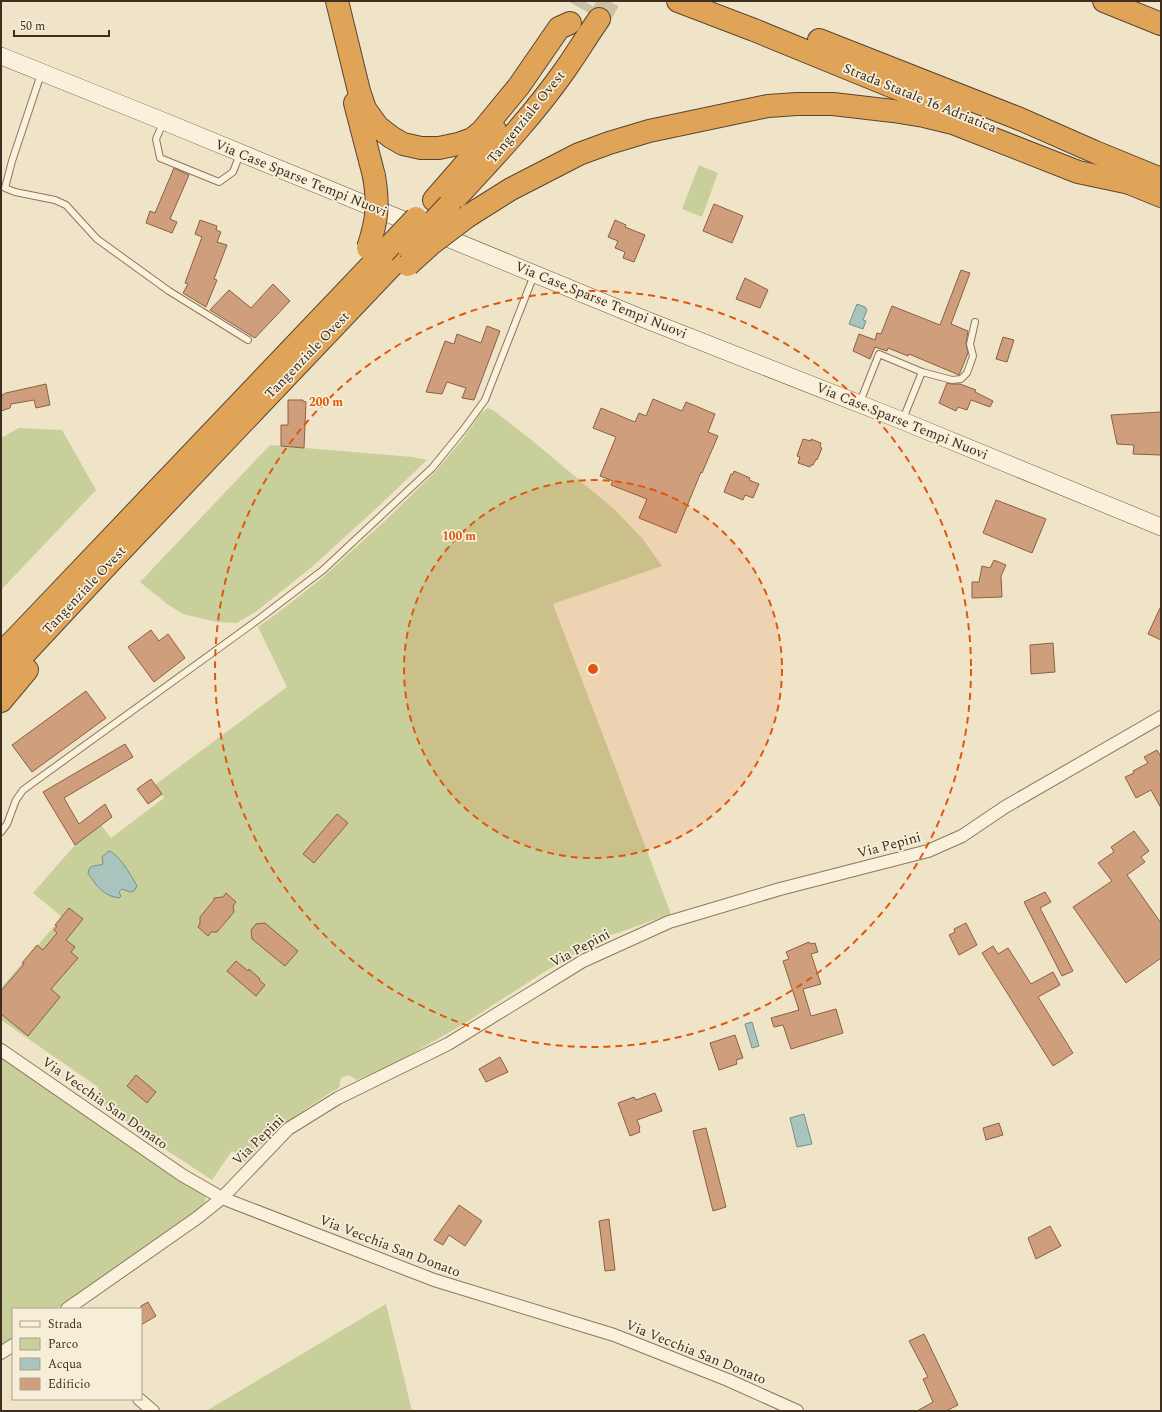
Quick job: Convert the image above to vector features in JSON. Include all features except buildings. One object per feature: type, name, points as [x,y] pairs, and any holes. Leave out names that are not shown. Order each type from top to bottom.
[{"type":"highway","points":[[328,1],[374,176],[377,216],[374,230],[390,256],[431,244],[468,216],[511,189],[579,154],[609,143],[655,130],[768,106],[834,104],[924,116],[953,123],[1078,172],[1130,183]]},
{"type":"highway","name":"Tangenziale Ovest","points":[[337,1],[359,91],[366,109],[378,127],[391,137],[403,144],[421,148],[439,148],[458,144],[472,139],[482,131],[519,86],[559,28],[575,16],[526,91],[475,154],[442,202]]},
{"type":"highway","name":"Strada Statale 16 Adriatica","points":[[678,1],[754,30],[1161,196]]},
{"type":"highway","name":"Strada Statale 16 Adriatica","points":[[720,1],[1020,119],[1161,179]]},
{"type":"highway","points":[[1104,1],[1161,24]]},
{"type":"highway","name":"Tangenziale Ovest","points":[[1,654],[252,389],[390,256],[442,202],[489,163],[530,115],[565,70],[599,19]]},
{"type":"highway","name":"Tangenziale Ovest","points":[[1,679],[288,375],[390,256]]},
{"type":"highway","points":[[1,701],[83,604],[110,562]]},
{"type":"highway","points":[[1,638],[6,633],[34,618]]},
{"type":"street","name":"Via Case Sparse Tempi Nuovi","points":[[1,56],[644,319],[903,421],[1161,527]]},
{"type":"street","name":"Via Pepini","points":[[69,1308],[197,1218],[222,1198],[288,1129],[338,1098],[448,1044],[583,961],[669,922],[780,889],[928,851],[962,836],[1005,807],[1161,717]]},
{"type":"street","name":"Via Vecchia San Donato","points":[[1,1050],[182,1175],[222,1198],[434,1280],[614,1336],[728,1380],[797,1411]]},
{"type":"street","points":[[1,1353],[12,1346]]},
{"type":"street","points":[[140,1400],[153,1411]]},
{"type":"lane","points":[[41,72],[3,187],[15,192],[54,200],[66,205],[103,243],[169,291],[248,340]]},
{"type":"lane","points":[[163,121],[156,139],[160,158],[219,182],[233,172],[240,154]]},
{"type":"lane","points":[[1,832],[7,824],[16,800],[23,790],[259,619],[323,570],[432,468],[463,430],[484,400],[534,274]]},
{"type":"lane","points":[[859,404],[879,354],[922,372],[952,380],[961,379],[967,373],[974,356],[970,344],[975,322]]},
{"type":"lane","points":[[903,421],[922,372]]},
{"type":"green space","points":[[699,165],[718,173],[702,217],[682,209]]},
{"type":"green space","points":[[488,408],[493,410],[534,442],[615,510],[642,538],[662,566],[553,604],[671,914],[609,936],[549,969],[462,1025],[387,1068],[357,1080],[349,1075],[341,1078],[339,1088],[304,1110],[271,1135],[245,1162],[232,1151],[212,1180],[151,1140],[101,1103],[98,1087],[1,1020],[1,988],[62,917],[33,893],[75,845],[101,825],[111,838],[164,798],[155,785],[287,687],[258,627],[322,578],[387,519],[433,474],[463,439],[481,413]]},
{"type":"green space","points":[[19,428],[62,430],[96,490],[1,590],[1,438]]},
{"type":"green space","points":[[270,445],[413,457],[427,460],[313,566],[257,611],[237,623],[217,622],[183,614],[167,604],[140,582]]},
{"type":"green space","points":[[1,1056],[206,1195],[205,1204],[192,1218],[57,1308],[12,1308],[12,1339],[1,1346]]},
{"type":"green space","points":[[386,1304],[412,1411],[206,1411]]},
{"type":"water","points":[[857,304],[865,307],[867,310],[863,320],[866,321],[863,329],[849,324]]},
{"type":"water","points":[[109,851],[117,856],[121,861],[137,886],[134,891],[130,892],[122,889],[119,892],[121,896],[119,898],[113,897],[104,892],[97,886],[88,873],[90,868],[103,864],[102,857]]},
{"type":"water","points":[[752,1022],[759,1046],[752,1048],[745,1024]]},
{"type":"water","points":[[804,1114],[812,1144],[797,1147],[790,1118]]},
{"type":"tunnel","points":[[580,8],[584,1]]},
{"type":"tunnel","points":[[599,19],[609,1]]}]
